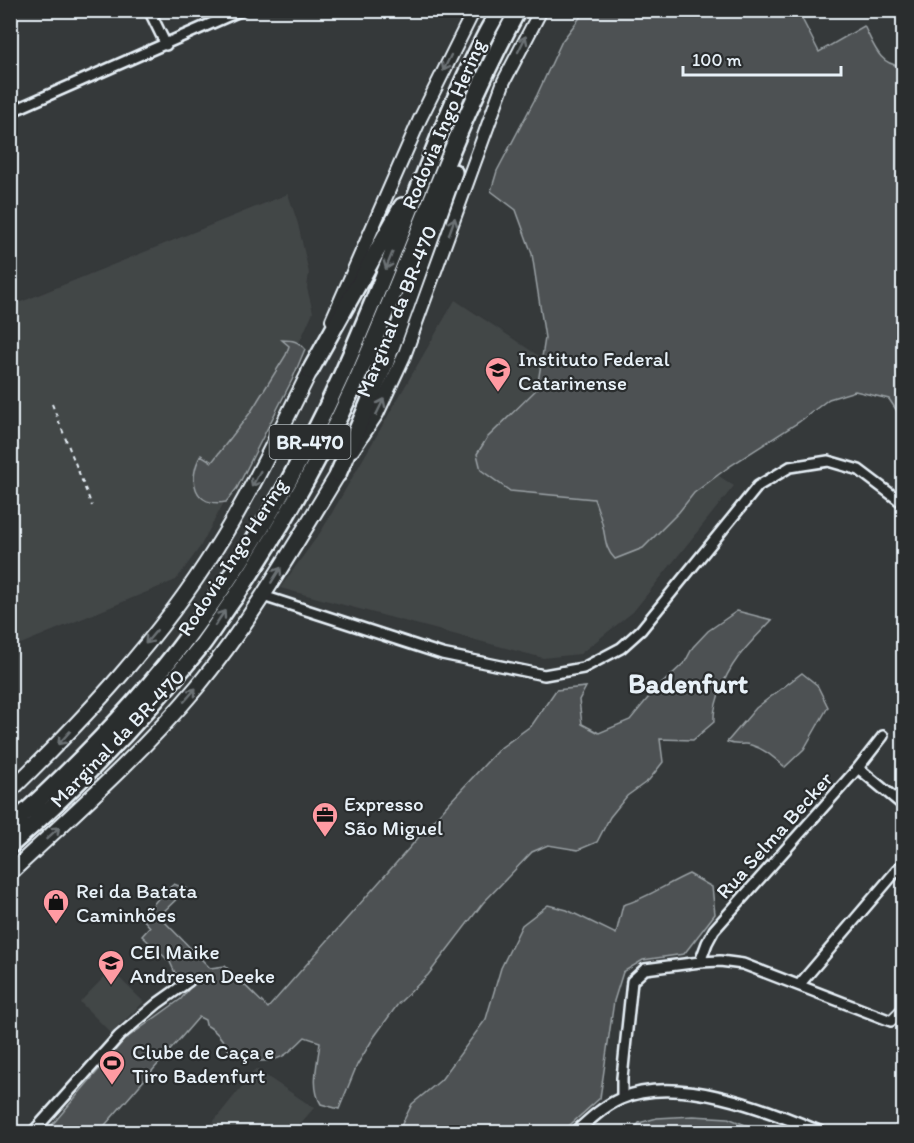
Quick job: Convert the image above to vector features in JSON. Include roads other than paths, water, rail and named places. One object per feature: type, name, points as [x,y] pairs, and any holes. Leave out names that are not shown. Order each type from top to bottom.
[{"type":"highway","name":"Rodovia Ingo Hering","points":[[10,826],[80,761],[140,695],[191,633],[246,554],[304,456],[338,384],[434,148],[499,10]]},
{"type":"highway","name":"Rodovia Ingo Hering","points":[[10,846],[75,787],[145,714],[203,643],[258,563],[316,463],[357,380],[476,97],[518,10]]},
{"type":"highway","points":[[338,474],[386,362],[466,139],[476,97]]},
{"type":"highway","points":[[310,371],[434,148]]},
{"type":"main road","name":"Marginal da BR-470","points":[[10,791],[74,728],[175,609],[233,521],[310,371],[420,119],[474,10]]},
{"type":"main road","name":"Marginal da BR-470","points":[[10,873],[167,721],[232,641],[263,596],[377,414],[404,356],[504,81],[541,10]]},
{"type":"street","points":[[149,10],[166,45]]},
{"type":"street","points":[[10,112],[242,10]]},
{"type":"street","points":[[263,596],[442,654],[544,675],[583,668],[621,648],[641,630],[758,486],[790,468],[828,461],[859,470],[903,504]]},
{"type":"street","name":"Rua Selma Becker","points":[[700,962],[714,930],[858,768],[883,736]]},
{"type":"street","points":[[858,768],[903,806]]},
{"type":"street","points":[[799,985],[903,862]]},
{"type":"street","points":[[622,1098],[632,981],[645,969],[700,962],[720,961],[742,964],[891,1021],[903,1008]]},
{"type":"street","points":[[33,1132],[119,1036],[158,1003],[189,981]]},
{"type":"street","points":[[576,1132],[622,1098],[674,1090],[709,1094],[790,1119],[820,1132]]},
{"type":"place","name":"Instituto Federal Catarinense","points":[[498,393]]},
{"type":"place","name":"Expresso São Miguel","points":[[325,838]]},
{"type":"place","name":"Rei da Batata Caminhões","points":[[56,925]]},
{"type":"place","name":"CEI Maike Andresen Deeke","points":[[111,986]]},
{"type":"place","name":"Clube de Caça e Tiro Badenfurt","points":[[112,1086]]},
{"type":"district","name":"Badenfurt","points":[[688,683]]}]
